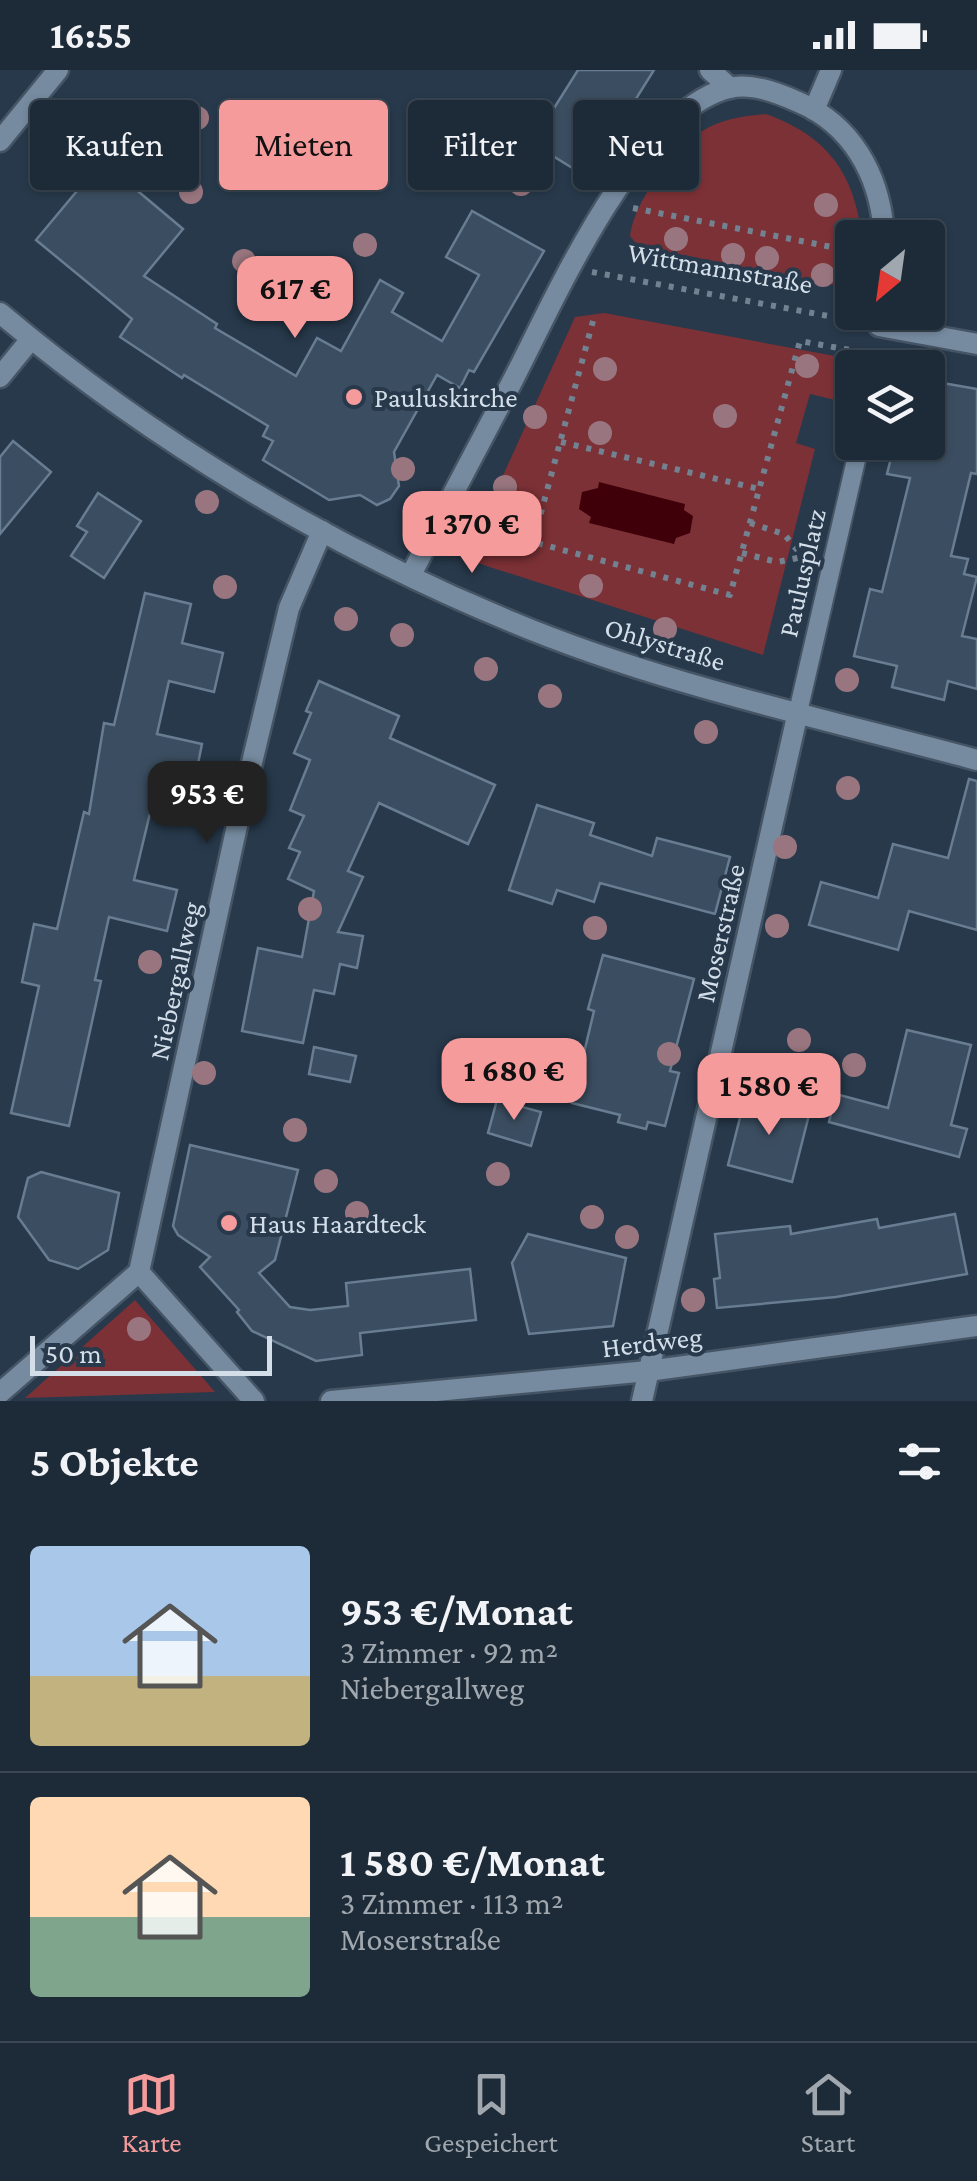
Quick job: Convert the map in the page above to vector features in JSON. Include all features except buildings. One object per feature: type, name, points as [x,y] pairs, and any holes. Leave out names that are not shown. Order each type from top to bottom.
[{"type":"street","points":[[0,141],[58,70]]},
{"type":"street","points":[[710,70],[730,88]]},
{"type":"street","points":[[814,110],[832,70]]},
{"type":"street","points":[[411,575],[606,204],[652,145],[689,108],[730,88],[777,92],[814,110],[858,146],[882,204],[883,220]]},
{"type":"street","name":"Ohlystraße","points":[[0,313],[127,410],[322,531],[513,622],[653,671],[977,760]]},
{"type":"street","points":[[922,330],[977,344]]},
{"type":"street","points":[[0,376],[31,339]]},
{"type":"street","name":"Niebergallweg","points":[[140,1272],[238,820],[289,608],[322,531]]},
{"type":"street","name":"Moserstraße","points":[[642,1401],[798,712]]},
{"type":"street","points":[[0,1393],[140,1272],[254,1401]]},
{"type":"street","name":"Herdweg","points":[[332,1401],[648,1371],[977,1326]]},
{"type":"lane","name":"Paulusplatz","points":[[798,712],[855,460]]},
{"type":"path","points":[[638,208],[835,248]]},
{"type":"path","name":"Wittmannstraße","points":[[571,268],[835,312]]},
{"type":"path","points":[[533,542],[594,320]]},
{"type":"path","points":[[467,552],[498,555],[533,542],[730,594],[800,341],[853,350]]},
{"type":"path","points":[[561,442],[759,489]]},
{"type":"path","points":[[750,523],[784,534],[803,557]]},
{"type":"path","points":[[742,553],[777,562]]},
{"type":"shaded area","points":[[766,114],[806,133],[834,159],[844,175],[859,220],[835,220],[835,285],[638,246],[630,236],[649,190],[699,190],[699,134],[740,117]]},
{"type":"shaded area","points":[[604,313],[835,356],[835,400],[810,394],[796,443],[815,449],[763,655],[465,559],[575,317]]},
{"type":"shaded area","points":[[599,482],[685,504],[684,510],[693,516],[690,533],[676,538],[674,544],[589,523],[591,517],[579,509],[582,492],[598,488]]},
{"type":"shaded area","points":[[135,1300],[215,1392],[25,1398]]},
{"type":"place","name":"Pauluskirche","points":[[354,397]]},
{"type":"place","name":"Haus Haardteck","points":[[229,1223]]}]
